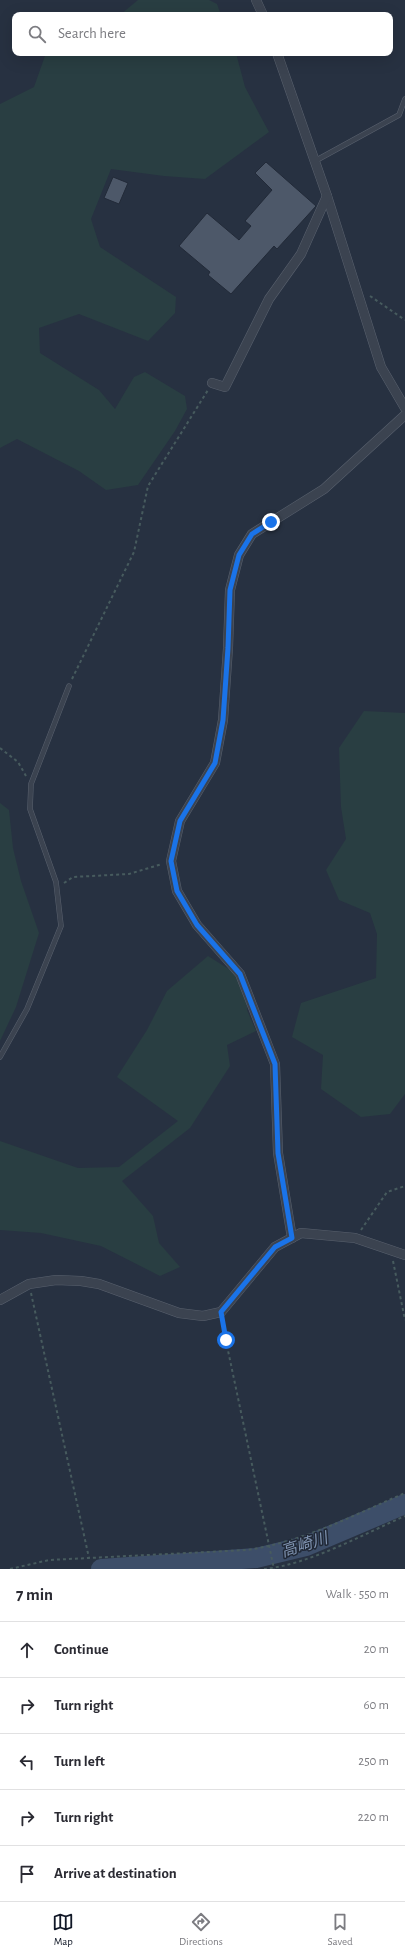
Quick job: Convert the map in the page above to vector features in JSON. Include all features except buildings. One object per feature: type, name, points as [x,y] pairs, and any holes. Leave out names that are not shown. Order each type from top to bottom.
[{"type":"street","points":[[256,0],[262,12]]},
{"type":"street","points":[[279,56],[328,196],[382,367],[405,408]]},
{"type":"street","points":[[212,383],[225,388],[269,299],[301,254],[328,196]]},
{"type":"street","points":[[292,1238],[278,1153],[275,1064],[240,974],[197,925],[177,891],[171,861],[180,821],[215,763],[223,720],[230,590],[239,555],[252,534],[324,489],[405,415]]},
{"type":"street","points":[[0,1300],[29,1284],[56,1280],[81,1281],[100,1284],[179,1313],[203,1316],[221,1312],[275,1247],[301,1233],[355,1238],[405,1255]]},
{"type":"lane","points":[[315,160],[398,115],[405,99]]},
{"type":"lane","points":[[0,1057],[27,1009],[61,926],[57,887],[30,809],[31,784],[69,686]]},
{"type":"path","points":[[356,287],[405,320]]},
{"type":"path","points":[[69,686],[134,552],[148,486],[212,383]]},
{"type":"path","points":[[0,748],[18,762],[31,784]]},
{"type":"path","points":[[57,887],[73,877],[129,874],[171,861]]},
{"type":"path","points":[[355,1238],[387,1192],[405,1186]]},
{"type":"path","points":[[390,1250],[405,1320]]},
{"type":"path","points":[[29,1284],[89,1558]]},
{"type":"path","points":[[221,1312],[274,1569]]},
{"type":"path","points":[[10,1569],[50,1560],[247,1550],[270,1547],[299,1538],[405,1492]]},
{"type":"path","points":[[264,1569],[274,1569],[309,1558],[405,1516]]},
{"type":"green space","points":[[138,0],[209,0],[217,4],[220,12],[124,12]]},
{"type":"green space","points":[[45,56],[237,56],[245,87],[269,132],[205,179],[164,176],[111,169],[91,219],[100,247],[176,297],[175,313],[148,341],[79,314],[39,328],[40,353],[99,390],[115,409],[134,377],[145,372],[185,396],[187,409],[175,431],[138,485],[106,490],[79,471],[17,439],[0,448],[0,104],[34,87]]},
{"type":"green space","points":[[364,711],[405,713],[405,1094],[390,1114],[361,1117],[321,1089],[323,1055],[292,1037],[301,1003],[376,978],[377,934],[370,913],[339,900],[326,870],[346,839],[341,807],[339,748]]},
{"type":"green space","points":[[0,803],[9,810],[13,848],[21,881],[39,933],[16,1007],[0,1041]]},
{"type":"green space","points":[[208,956],[235,973],[247,997],[247,1010],[256,1031],[227,1045],[230,1066],[190,1128],[122,1181],[153,1216],[159,1243],[180,1267],[160,1276],[101,1246],[41,1233],[0,1230],[0,1141],[78,1168],[119,1167],[178,1121],[117,1077],[147,1030],[167,991]]},
{"type":"waterway","name":"高崎川","points":[[101,1569],[256,1558],[306,1546],[405,1504]]},
{"type":"route","points":[[226,1340],[221,1312],[275,1247],[292,1238],[278,1153],[275,1064],[240,974],[197,925],[177,891],[171,861],[180,821],[199,793],[215,763],[223,720],[230,590],[239,555],[252,534],[271,522]]}]
